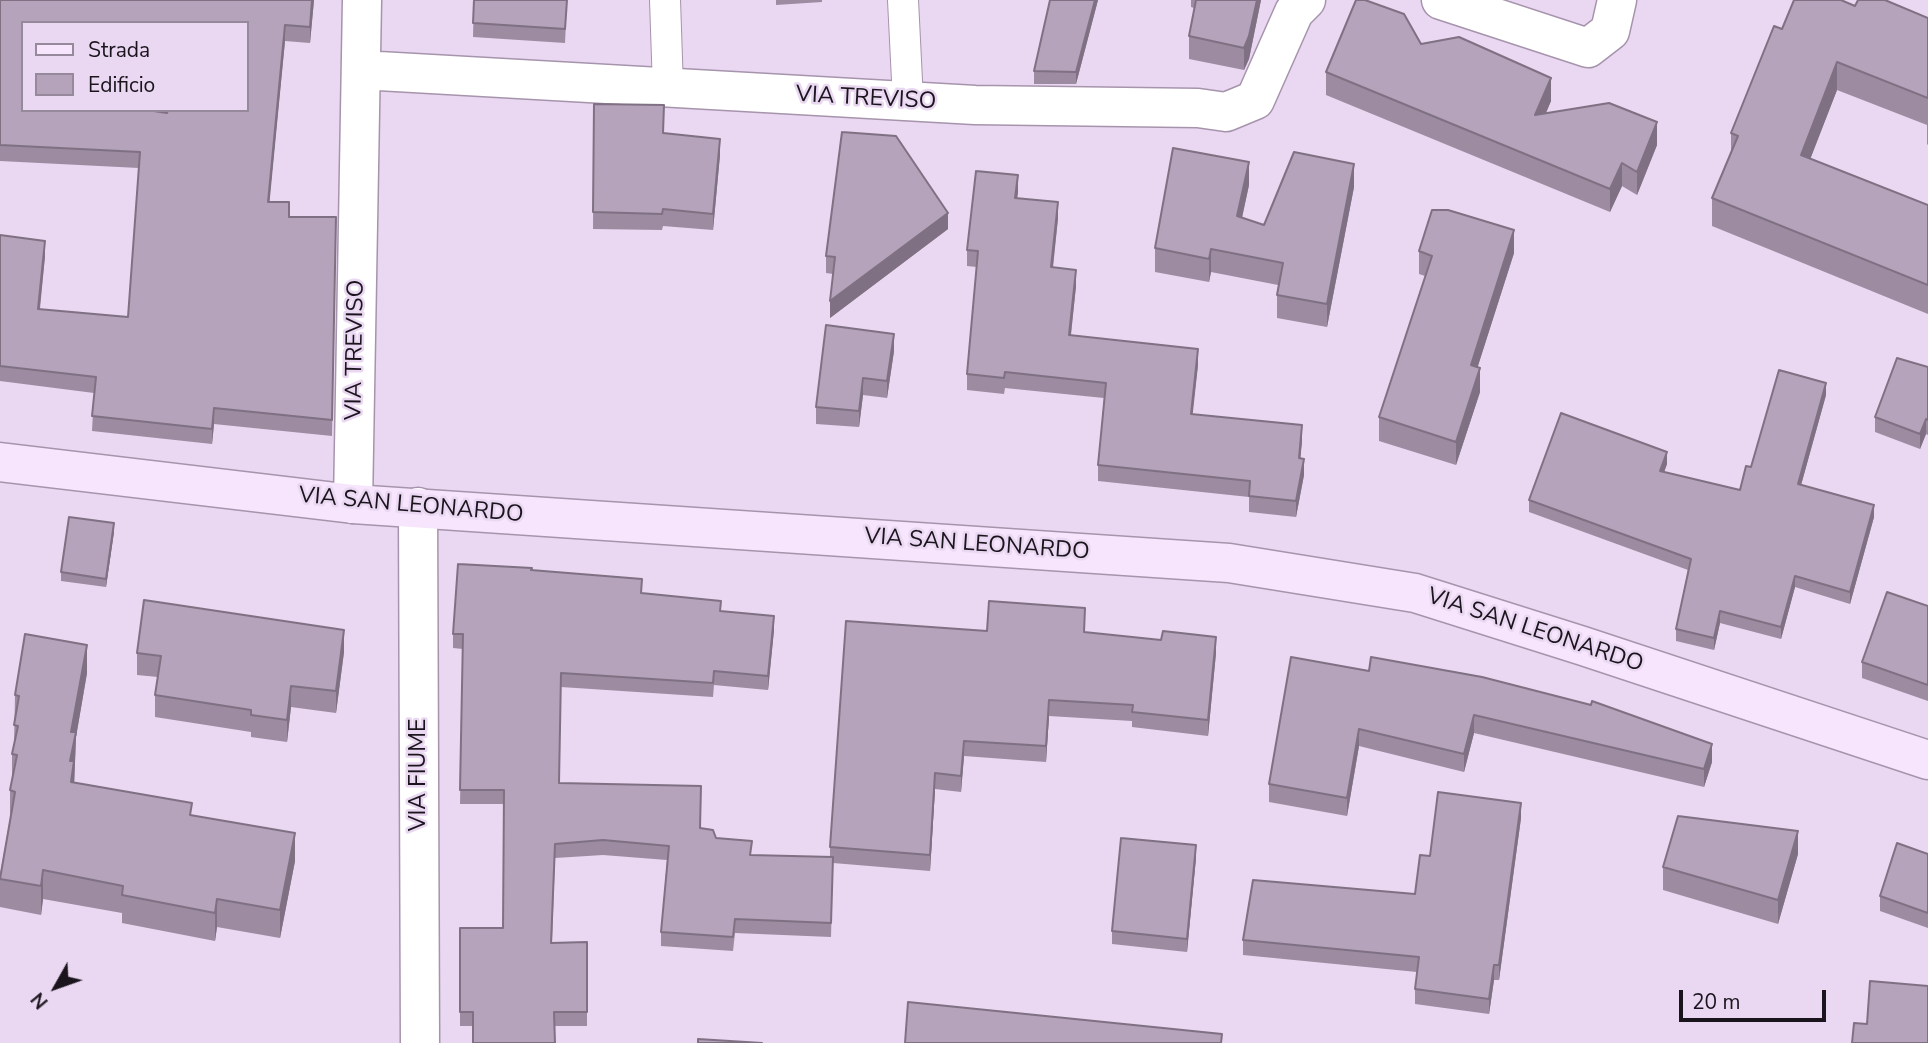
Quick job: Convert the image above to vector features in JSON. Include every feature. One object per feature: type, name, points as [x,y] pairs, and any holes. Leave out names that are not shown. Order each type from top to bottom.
[{"type":"main road","name":"VIA SAN LEONARDO","points":[[0,462],[353,504],[1229,563],[1401,591],[1583,646],[1928,760]]},
{"type":"street","name":"VIA TREVISO","points":[[353,504],[362,0]]},
{"type":"street","name":"VIA TREVISO","points":[[361,70],[975,105],[1198,108],[1226,112],[1255,100],[1294,12],[1306,0]]},
{"type":"street","points":[[1441,0],[1588,48],[1613,15],[1647,0]]},
{"type":"street","name":"VIA FIUME","points":[[418,508],[420,1043]]},
{"type":"lane","points":[[665,0],[668,88]]},
{"type":"lane","points":[[903,0],[908,101]]},
{"type":"building","points":[[0,0],[312,0],[310,27],[285,25],[268,202],[289,202],[289,217],[336,217],[332,420],[214,408],[212,429],[92,416],[96,377],[0,366],[0,235],[45,241],[38,309],[128,317],[140,152],[0,145]]},
{"type":"building","points":[[474,0],[567,0],[565,29],[473,23]]},
{"type":"building","points":[[1050,0],[1095,0],[1076,72],[1034,71]]},
{"type":"building","points":[[1196,0],[1257,0],[1244,48],[1189,36]]},
{"type":"building","points":[[1356,0],[1365,0],[1404,14],[1421,44],[1459,37],[1551,78],[1535,115],[1609,103],[1657,122],[1637,172],[1622,163],[1610,189],[1326,72]]},
{"type":"building","points":[[1794,0],[1841,0],[1855,6],[1858,0],[1885,0],[1928,18],[1928,98],[1837,62],[1801,155],[1928,205],[1928,285],[1712,198],[1738,136],[1731,133],[1774,26],[1782,29]]},
{"type":"building","points":[[594,104],[664,105],[663,133],[720,139],[713,214],[663,209],[662,214],[593,212]]},
{"type":"building","points":[[842,132],[896,136],[948,213],[830,301],[835,257],[826,256]]},
{"type":"building","points":[[1173,148],[1249,162],[1237,216],[1264,225],[1294,152],[1354,164],[1327,304],[1277,295],[1283,263],[1211,249],[1209,259],[1155,248]]},
{"type":"building","points":[[976,171],[1018,175],[1015,198],[1058,202],[1051,267],[1076,270],[1069,335],[1198,349],[1191,414],[1302,425],[1299,458],[1304,459],[1296,501],[1249,496],[1250,481],[1098,465],[1106,383],[1005,372],[1004,378],[967,374],[978,251],[967,250]]},
{"type":"building","points":[[1432,210],[1448,210],[1514,230],[1471,365],[1480,368],[1456,442],[1379,417],[1432,256],[1419,251]]},
{"type":"building","points":[[826,325],[894,334],[887,381],[863,378],[859,411],[816,407]]},
{"type":"building","points":[[1897,358],[1928,367],[1928,420],[1926,419],[1920,434],[1875,417]]},
{"type":"building","points":[[1779,370],[1826,383],[1798,484],[1874,505],[1850,592],[1795,576],[1781,627],[1720,611],[1714,638],[1676,629],[1691,559],[1529,500],[1561,413],[1667,452],[1660,471],[1740,490],[1746,466],[1751,467]]},
{"type":"building","points":[[69,517],[114,523],[106,579],[61,572]]},
{"type":"building","points":[[458,564],[642,579],[641,593],[721,601],[720,611],[774,616],[768,676],[714,671],[713,683],[561,673],[559,783],[701,786],[700,828],[713,830],[716,838],[752,841],[750,855],[833,857],[831,923],[735,919],[733,937],[661,932],[669,846],[603,840],[555,844],[551,943],[587,942],[587,1012],[554,1012],[555,1043],[473,1043],[473,1012],[460,1012],[460,928],[503,928],[504,790],[460,790],[463,634],[453,634]]},
{"type":"building","points":[[1887,592],[1928,606],[1928,685],[1862,662]]},
{"type":"building","points":[[144,600],[344,630],[336,691],[291,686],[287,720],[251,715],[251,710],[155,695],[161,656],[137,653]]},
{"type":"building","points":[[989,601],[1085,608],[1084,632],[1161,640],[1163,631],[1216,637],[1208,720],[1132,712],[1133,705],[1049,700],[1046,746],[964,741],[961,776],[935,773],[930,855],[830,847],[846,621],[987,631]]},
{"type":"building","points":[[25,634],[87,645],[71,732],[76,732],[70,761],[74,761],[71,782],[192,803],[190,815],[295,833],[280,910],[217,899],[215,913],[122,895],[123,886],[43,870],[41,886],[0,879],[15,792],[10,790],[17,755],[12,754],[18,726],[14,725],[19,696],[15,695]]},
{"type":"building","points":[[1291,657],[1369,671],[1371,657],[1482,677],[1591,705],[1592,701],[1712,744],[1704,769],[1474,715],[1464,754],[1359,729],[1347,798],[1269,784]]},
{"type":"building","points":[[1438,792],[1521,803],[1499,965],[1494,965],[1489,999],[1415,989],[1419,957],[1243,940],[1253,880],[1415,894],[1420,855],[1430,856]]},
{"type":"building","points":[[1678,816],[1798,831],[1778,900],[1663,867]]},
{"type":"building","points":[[1121,838],[1196,845],[1187,939],[1112,931]]},
{"type":"building","points":[[1897,843],[1928,854],[1928,913],[1880,896]]},
{"type":"building","points":[[1870,981],[1928,986],[1928,1043],[1852,1043],[1854,1023],[1867,1024]]},
{"type":"building","points":[[908,1002],[1222,1034],[1221,1043],[905,1043]]},
{"type":"building","points":[[698,1039],[762,1043],[698,1043]]}]
